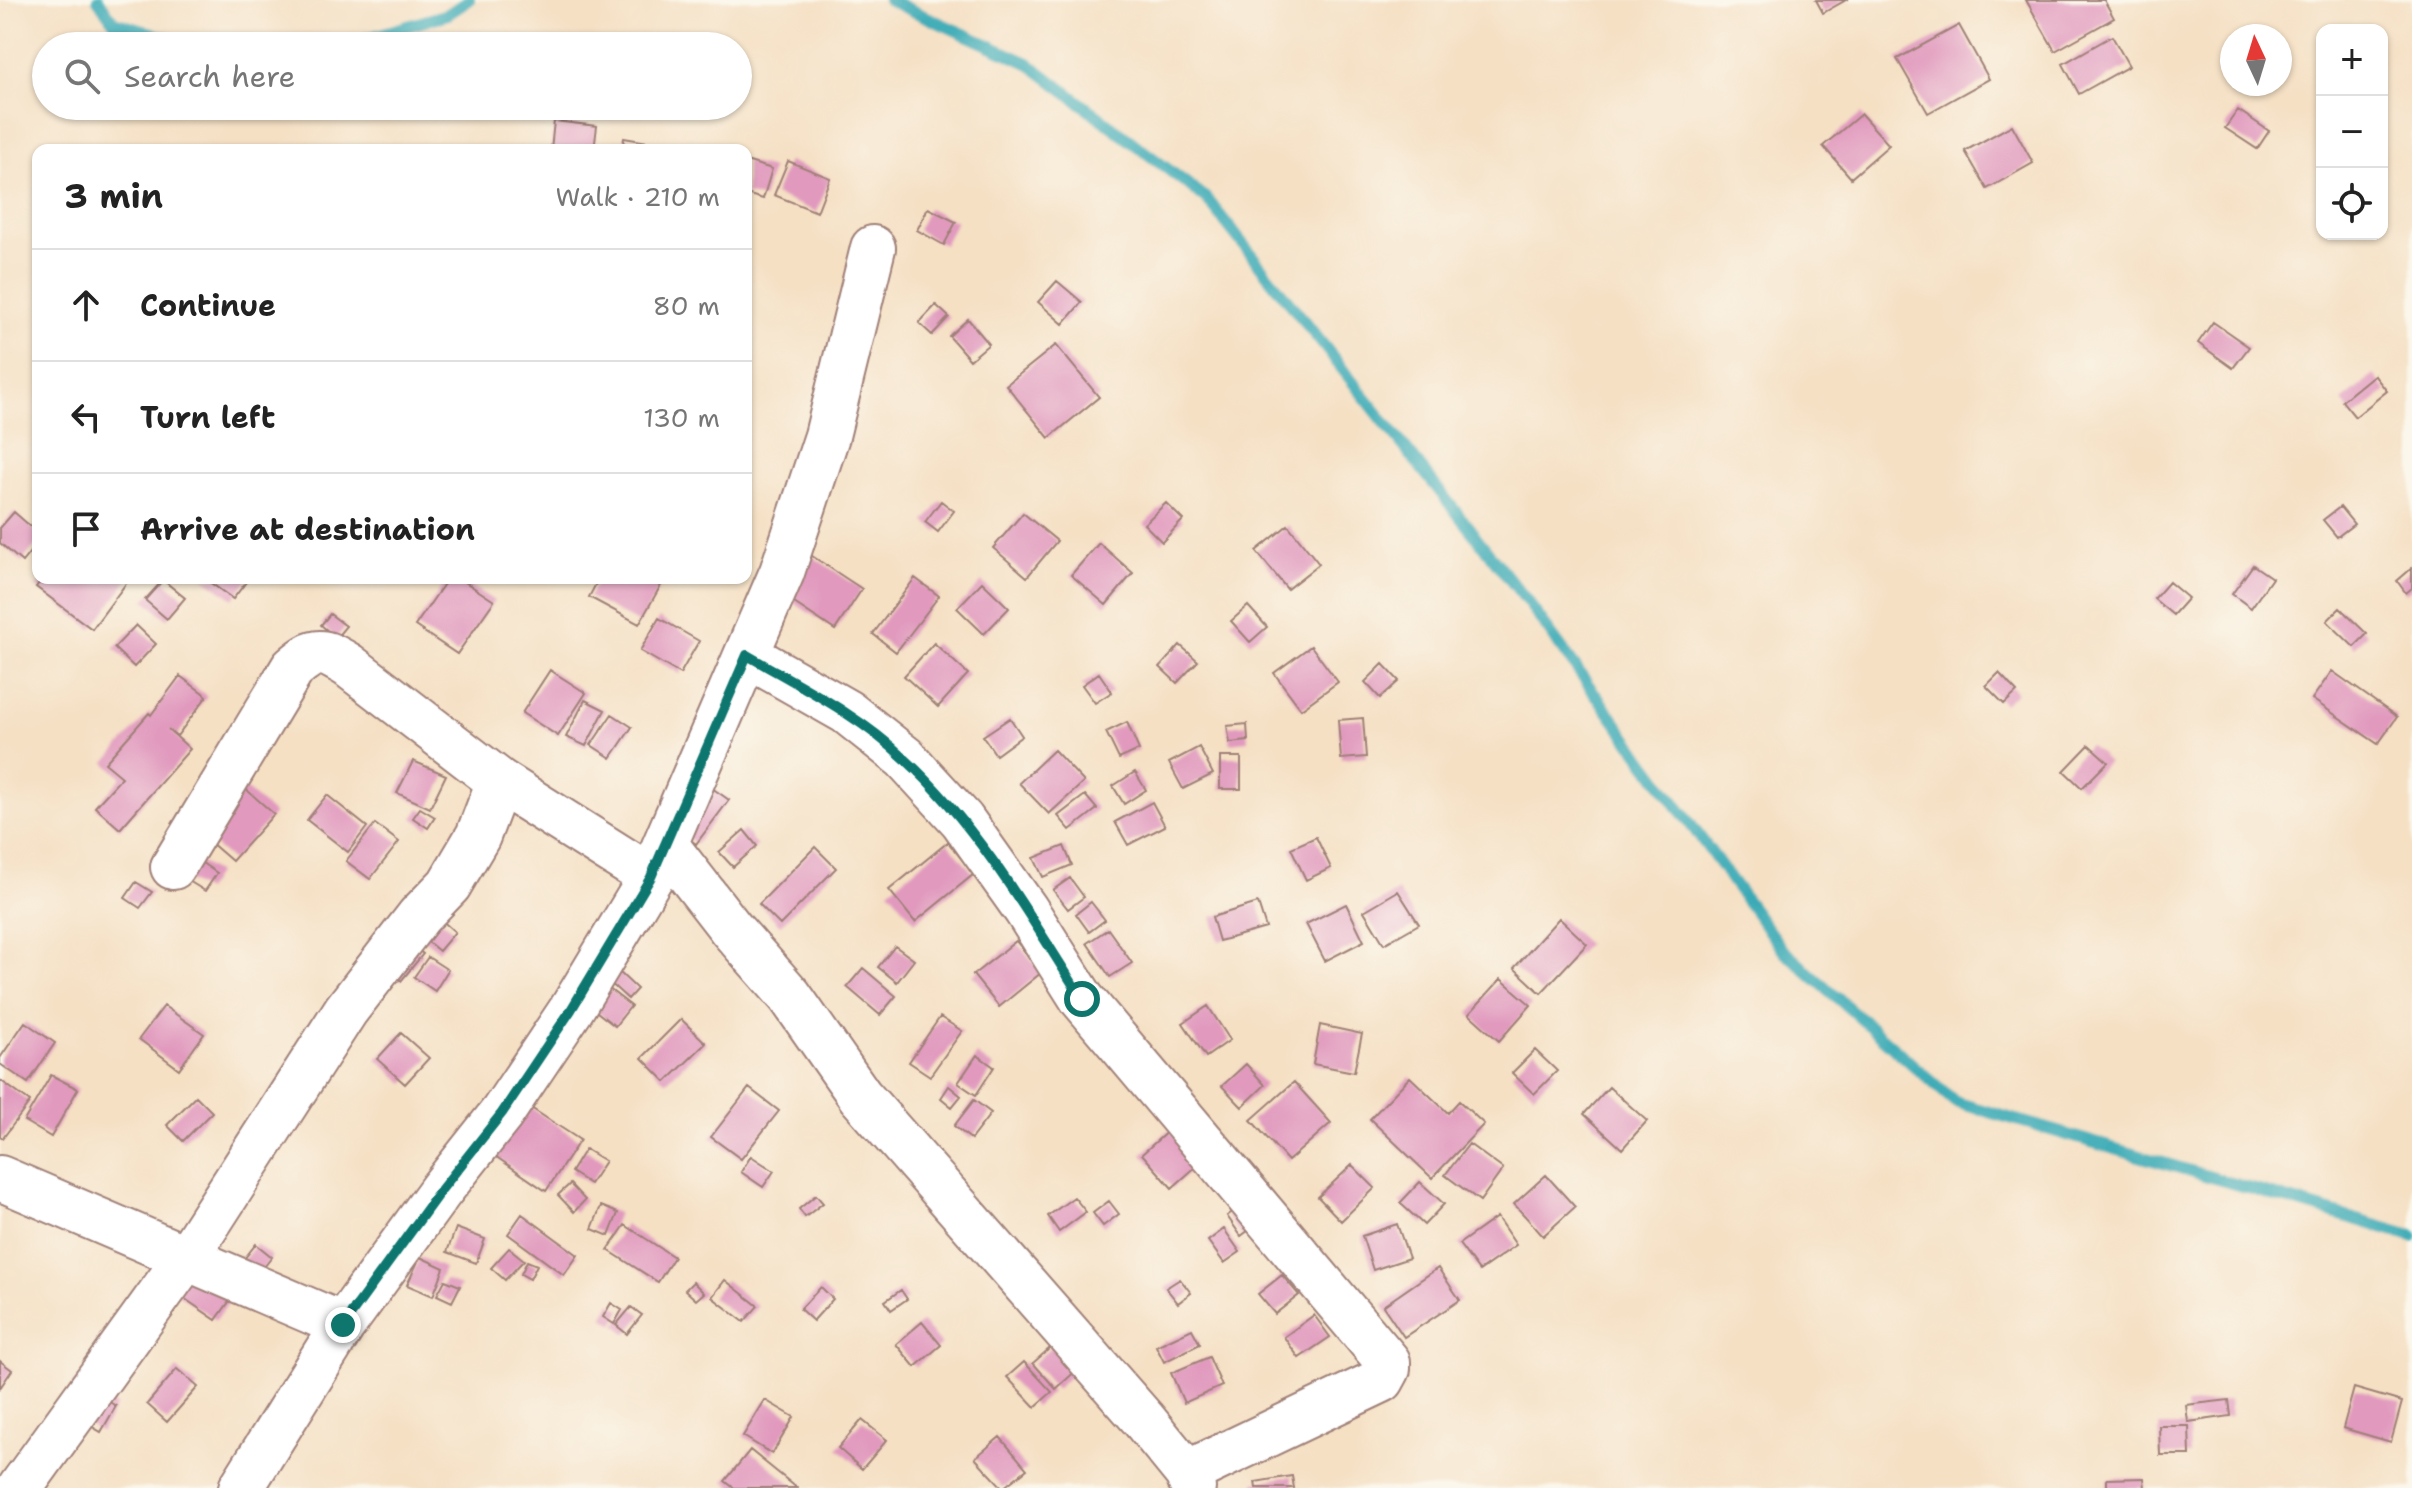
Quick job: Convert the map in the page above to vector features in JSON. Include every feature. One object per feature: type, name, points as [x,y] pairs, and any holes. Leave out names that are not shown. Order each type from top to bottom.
[{"type":"street","points":[[241,1488],[343,1325],[441,1190],[502,1113],[571,1010],[659,861],[782,572],[827,436],[873,248]]},
{"type":"street","points":[[173,867],[293,668],[308,655],[328,653],[499,781],[659,861],[732,930],[790,996],[860,1096],[1126,1399],[1190,1481],[1382,1380],[1388,1362],[1082,999],[1026,910],[962,820],[905,758],[847,712],[747,655]]},
{"type":"street","points":[[20,1488],[186,1258],[346,1010],[419,916],[449,885],[478,836],[499,781]]},
{"type":"street","points":[[0,1178],[343,1325]]},
{"type":"building","points":[[1816,0],[1846,0],[1823,13]]},
{"type":"building","points":[[2026,0],[2104,0],[2114,18],[2055,51]]},
{"type":"building","points":[[1959,25],[1989,79],[1928,113],[1897,59]]},
{"type":"building","points":[[2112,36],[2129,66],[2079,94],[2063,64]]},
{"type":"building","points":[[2238,110],[2269,131],[2257,149],[2225,128]]},
{"type":"building","points":[[1861,114],[1889,145],[1851,178],[1823,146]]},
{"type":"building","points":[[554,121],[597,126],[595,144],[552,144]]},
{"type":"building","points":[[2012,125],[2033,163],[1987,189],[1965,151]]},
{"type":"building","points":[[624,138],[648,142],[648,144],[623,144]]},
{"type":"building","points":[[788,161],[830,178],[817,212],[774,195]]},
{"type":"building","points":[[752,163],[772,169],[763,199],[752,196]]},
{"type":"building","points":[[928,208],[956,222],[944,245],[917,230]]},
{"type":"building","points":[[1057,281],[1082,302],[1063,324],[1038,302]]},
{"type":"building","points":[[936,305],[949,317],[932,335],[919,323]]},
{"type":"building","points":[[968,319],[989,344],[970,360],[949,336]]},
{"type":"building","points":[[2213,322],[2249,347],[2233,368],[2198,343]]},
{"type":"building","points":[[1056,345],[1099,397],[1049,438],[1006,385]]},
{"type":"building","points":[[2374,375],[2387,391],[2355,417],[2342,401]]},
{"type":"building","points":[[941,501],[954,511],[938,532],[925,522]]},
{"type":"building","points":[[1166,503],[1183,520],[1162,542],[1144,524]]},
{"type":"building","points":[[2340,507],[2354,524],[2337,537],[2323,520]]},
{"type":"building","points":[[14,512],[32,528],[32,550],[22,562],[0,543],[0,528]]},
{"type":"building","points":[[1023,513],[1057,541],[1027,577],[993,548]]},
{"type":"building","points":[[1288,525],[1319,564],[1287,589],[1256,551]]},
{"type":"building","points":[[1099,543],[1133,573],[1106,605],[1071,575]]},
{"type":"building","points":[[809,554],[862,589],[835,630],[782,595]]},
{"type":"building","points":[[2253,565],[2272,578],[2251,608],[2232,594]]},
{"type":"building","points":[[2412,568],[2412,588],[2406,593],[2397,581]]},
{"type":"building","points":[[915,578],[939,596],[896,652],[873,634]]},
{"type":"building","points":[[982,582],[1009,608],[984,634],[957,608]]},
{"type":"building","points":[[2169,582],[2188,598],[2173,615],[2154,599]]},
{"type":"building","points":[[38,584],[126,584],[92,629],[36,587]]},
{"type":"building","points":[[159,584],[168,584],[185,598],[167,619],[145,600]]},
{"type":"building","points":[[212,584],[244,584],[233,599]]},
{"type":"building","points":[[444,584],[468,584],[494,601],[457,654],[415,626]]},
{"type":"building","points":[[596,584],[662,584],[639,624],[589,597]]},
{"type":"building","points":[[1248,606],[1267,627],[1250,642],[1231,621]]},
{"type":"building","points":[[2340,608],[2367,634],[2354,647],[2327,621]]},
{"type":"building","points":[[330,614],[346,626],[336,638],[321,625]]},
{"type":"building","points":[[659,618],[699,641],[680,674],[640,651]]},
{"type":"building","points":[[136,625],[156,644],[134,667],[114,648]]},
{"type":"building","points":[[934,643],[968,674],[938,707],[904,676]]},
{"type":"building","points":[[1180,645],[1198,661],[1177,683],[1160,667]]},
{"type":"building","points":[[1311,646],[1338,682],[1301,709],[1274,673]]},
{"type":"building","points":[[1383,664],[1399,681],[1380,698],[1365,682]]},
{"type":"building","points":[[550,670],[586,693],[558,736],[522,713]]},
{"type":"building","points":[[2332,671],[2397,717],[2378,744],[2312,699]]},
{"type":"building","points":[[1099,673],[1112,692],[1095,703],[1082,685]]},
{"type":"building","points":[[1999,673],[2017,692],[2004,704],[1986,686]]},
{"type":"building","points":[[180,676],[207,696],[177,736],[168,729],[190,749],[120,829],[95,807],[122,777],[105,763],[149,713],[151,715]]},
{"type":"building","points":[[585,700],[605,710],[586,746],[566,737]]},
{"type":"building","points":[[612,714],[632,727],[611,758],[591,745]]},
{"type":"building","points":[[1010,718],[1022,736],[996,755],[983,736]]},
{"type":"building","points":[[1363,718],[1366,757],[1341,759],[1338,720]]},
{"type":"building","points":[[1127,722],[1139,750],[1119,759],[1106,732]]},
{"type":"building","points":[[1247,724],[1248,741],[1230,743],[1227,726]]},
{"type":"building","points":[[2089,745],[2108,762],[2082,788],[2064,771]]},
{"type":"building","points":[[1199,747],[1213,774],[1183,789],[1169,763]]},
{"type":"building","points":[[1054,750],[1084,782],[1049,814],[1019,783]]},
{"type":"building","points":[[1220,757],[1241,757],[1241,789],[1220,789]]},
{"type":"building","points":[[413,761],[446,775],[430,808],[397,793]]},
{"type":"building","points":[[1135,772],[1146,790],[1124,804],[1113,786]]},
{"type":"building","points":[[230,775],[274,814],[232,861],[188,823]]},
{"type":"building","points":[[712,788],[729,800],[696,844],[679,831]]},
{"type":"building","points":[[327,795],[367,827],[348,852],[307,820]]},
{"type":"building","points":[[1085,795],[1097,809],[1070,830],[1058,816]]},
{"type":"building","points":[[1152,802],[1165,826],[1128,845],[1115,822]]},
{"type":"building","points":[[420,808],[435,817],[428,828],[413,818]]},
{"type":"building","points":[[375,824],[399,842],[370,879],[346,861]]},
{"type":"building","points":[[744,830],[757,846],[733,867],[719,852]]},
{"type":"building","points":[[1316,837],[1331,868],[1306,880],[1291,848]]},
{"type":"building","points":[[948,842],[974,874],[915,922],[889,890]]},
{"type":"building","points":[[1064,846],[1072,865],[1043,877],[1034,858]]},
{"type":"building","points":[[815,847],[836,868],[780,925],[759,904]]},
{"type":"building","points":[[196,859],[217,873],[205,891],[184,878]]},
{"type":"building","points":[[1070,878],[1084,897],[1068,909],[1053,890]]},
{"type":"building","points":[[136,882],[152,892],[140,908],[125,898]]},
{"type":"building","points":[[1398,891],[1419,924],[1384,944],[1364,911]]},
{"type":"building","points":[[1091,902],[1105,920],[1089,932],[1076,914]]},
{"type":"building","points":[[1258,903],[1266,928],[1219,941],[1212,917]]},
{"type":"building","points":[[1346,904],[1364,941],[1325,961],[1306,924]]},
{"type":"building","points":[[439,918],[455,932],[439,951],[422,937]]},
{"type":"building","points":[[1559,918],[1587,944],[1541,993],[1514,968]]},
{"type":"building","points":[[1108,929],[1132,963],[1110,977],[1087,943]]},
{"type":"building","points":[[1016,941],[1042,972],[999,1007],[973,975]]},
{"type":"building","points":[[408,942],[423,954],[401,981],[385,968]]},
{"type":"building","points":[[895,946],[914,960],[897,982],[878,967]]},
{"type":"building","points":[[428,957],[448,970],[435,991],[414,977]]},
{"type":"building","points":[[863,968],[896,996],[880,1015],[847,987]]},
{"type":"building","points":[[617,970],[637,989],[628,999],[607,980]]},
{"type":"building","points":[[1501,979],[1531,1005],[1499,1041],[1469,1014]]},
{"type":"building","points":[[599,981],[631,1006],[615,1026],[583,1001]]},
{"type":"building","points":[[164,1006],[204,1034],[179,1069],[139,1039]]},
{"type":"building","points":[[1208,1006],[1230,1040],[1206,1057],[1183,1023]]},
{"type":"building","points":[[940,1017],[962,1031],[930,1076],[909,1062]]},
{"type":"building","points":[[681,1019],[706,1043],[666,1082],[642,1058]]},
{"type":"building","points":[[25,1022],[55,1043],[28,1083],[0,1064],[0,1058]]},
{"type":"building","points":[[1320,1025],[1362,1034],[1354,1072],[1313,1064]]},
{"type":"building","points":[[401,1033],[429,1058],[405,1084],[377,1059]]},
{"type":"building","points":[[1535,1050],[1557,1071],[1534,1094],[1512,1073]]},
{"type":"building","points":[[977,1055],[994,1067],[976,1095],[958,1083]]},
{"type":"building","points":[[1246,1064],[1265,1085],[1242,1107],[1222,1086]]},
{"type":"building","points":[[51,1075],[78,1089],[51,1137],[24,1121]]},
{"type":"building","points":[[1410,1077],[1448,1113],[1459,1101],[1484,1124],[1432,1178],[1370,1119]]},
{"type":"building","points":[[0,1080],[30,1102],[3,1138],[0,1136]]},
{"type":"building","points":[[1294,1082],[1331,1123],[1288,1161],[1251,1120]]},
{"type":"building","points":[[949,1086],[961,1096],[952,1107],[941,1098]]},
{"type":"building","points":[[1609,1087],[1647,1121],[1622,1149],[1584,1114]]},
{"type":"building","points":[[749,1088],[779,1111],[741,1159],[711,1137]]},
{"type":"building","points":[[196,1096],[212,1112],[183,1141],[167,1125]]},
{"type":"building","points":[[974,1100],[991,1113],[971,1139],[954,1126]]},
{"type":"building","points":[[528,1106],[580,1140],[546,1191],[495,1156]]},
{"type":"building","points":[[1169,1130],[1199,1164],[1172,1188],[1142,1154]]},
{"type":"building","points":[[1469,1144],[1503,1169],[1480,1201],[1445,1175]]},
{"type":"building","points":[[585,1149],[605,1161],[590,1184],[571,1172]]},
{"type":"building","points":[[751,1156],[774,1171],[763,1187],[741,1172]]},
{"type":"building","points":[[1352,1165],[1375,1188],[1341,1221],[1318,1197]]},
{"type":"building","points":[[1546,1175],[1575,1207],[1543,1236],[1514,1204]]},
{"type":"building","points":[[1420,1182],[1444,1204],[1424,1225],[1400,1203]]},
{"type":"building","points":[[570,1184],[585,1200],[574,1212],[558,1195]]},
{"type":"building","points":[[816,1195],[823,1203],[805,1217],[799,1209]]},
{"type":"building","points":[[1074,1197],[1086,1212],[1059,1232],[1048,1216]]},
{"type":"building","points":[[1109,1201],[1119,1214],[1103,1226],[1093,1213]]},
{"type":"building","points":[[601,1206],[618,1213],[609,1236],[592,1229]]},
{"type":"building","points":[[1239,1207],[1253,1227],[1241,1236],[1227,1216]]},
{"type":"building","points":[[522,1214],[578,1255],[564,1275],[508,1234]]},
{"type":"building","points":[[1497,1217],[1516,1245],[1479,1271],[1459,1244]]},
{"type":"building","points":[[1397,1224],[1409,1258],[1373,1270],[1362,1236]]},
{"type":"building","points":[[625,1225],[674,1257],[658,1282],[608,1250]]},
{"type":"building","points":[[456,1228],[485,1239],[476,1263],[447,1252]]},
{"type":"building","points":[[1224,1229],[1240,1252],[1224,1263],[1208,1241]]},
{"type":"building","points":[[256,1244],[272,1257],[253,1281],[237,1268]]},
{"type":"building","points":[[509,1248],[524,1260],[505,1280],[491,1268]]},
{"type":"building","points":[[420,1257],[444,1268],[433,1296],[407,1285]]},
{"type":"building","points":[[527,1261],[537,1265],[530,1279],[521,1274]]},
{"type":"building","points":[[1438,1268],[1460,1300],[1404,1337],[1383,1306]]},
{"type":"building","points":[[150,1275],[241,1285],[216,1320]]},
{"type":"building","points":[[1282,1275],[1299,1295],[1275,1314],[1258,1294]]},
{"type":"building","points":[[1180,1279],[1191,1293],[1178,1303],[1166,1288]]},
{"type":"building","points":[[445,1280],[460,1286],[452,1302],[437,1295]]},
{"type":"building","points":[[725,1280],[758,1306],[744,1322],[712,1297]]},
{"type":"building","points":[[693,1282],[704,1293],[696,1300],[685,1290]]},
{"type":"building","points":[[821,1287],[833,1299],[813,1321],[800,1309]]},
{"type":"building","points":[[901,1290],[907,1299],[891,1310],[885,1301]]},
{"type":"building","points":[[611,1303],[622,1310],[614,1324],[603,1317]]},
{"type":"building","points":[[631,1307],[642,1315],[627,1334],[616,1325]]},
{"type":"building","points":[[1314,1315],[1330,1337],[1299,1358],[1284,1337]]},
{"type":"building","points":[[922,1322],[941,1345],[915,1367],[896,1344]]},
{"type":"building","points":[[1192,1329],[1200,1344],[1164,1362],[1156,1346]]},
{"type":"building","points":[[1058,1341],[1080,1367],[1056,1389],[1033,1363]]},
{"type":"building","points":[[1209,1357],[1222,1386],[1184,1403],[1171,1373]]},
{"type":"building","points":[[0,1361],[12,1370],[0,1388]]},
{"type":"building","points":[[1024,1362],[1052,1392],[1035,1407],[1007,1377]]},
{"type":"building","points":[[177,1369],[198,1387],[167,1422],[147,1404]]},
{"type":"building","points":[[75,1381],[116,1406],[101,1432],[59,1407]]},
{"type":"building","points":[[2354,1388],[2402,1402],[2391,1442],[2343,1428]]},
{"type":"building","points":[[765,1400],[794,1417],[772,1454],[743,1436]]},
{"type":"building","points":[[2229,1400],[2231,1416],[2188,1422],[2186,1405]]},
{"type":"building","points":[[862,1420],[887,1440],[862,1469],[838,1448]]},
{"type":"building","points":[[2159,1426],[2189,1426],[2190,1455],[2160,1455]]},
{"type":"building","points":[[1000,1437],[1027,1469],[1003,1488],[975,1458]]},
{"type":"building","points":[[750,1450],[797,1488],[734,1488],[725,1481]]},
{"type":"building","points":[[1292,1476],[1294,1488],[1256,1488],[1255,1482]]},
{"type":"building","points":[[2144,1478],[2145,1488],[2107,1488],[2107,1479]]},
{"type":"waterway","points":[[98,0],[114,22],[147,32]]},
{"type":"waterway","points":[[388,32],[448,14],[469,0]]},
{"type":"waterway","points":[[889,0],[1028,63],[1207,199],[1527,601],[1782,949],[1955,1102],[2412,1236]]},
{"type":"route","points":[[343,1325],[441,1190],[502,1113],[571,1010],[651,877],[747,655],[847,712],[905,758],[962,820],[1026,910],[1082,999]]}]
